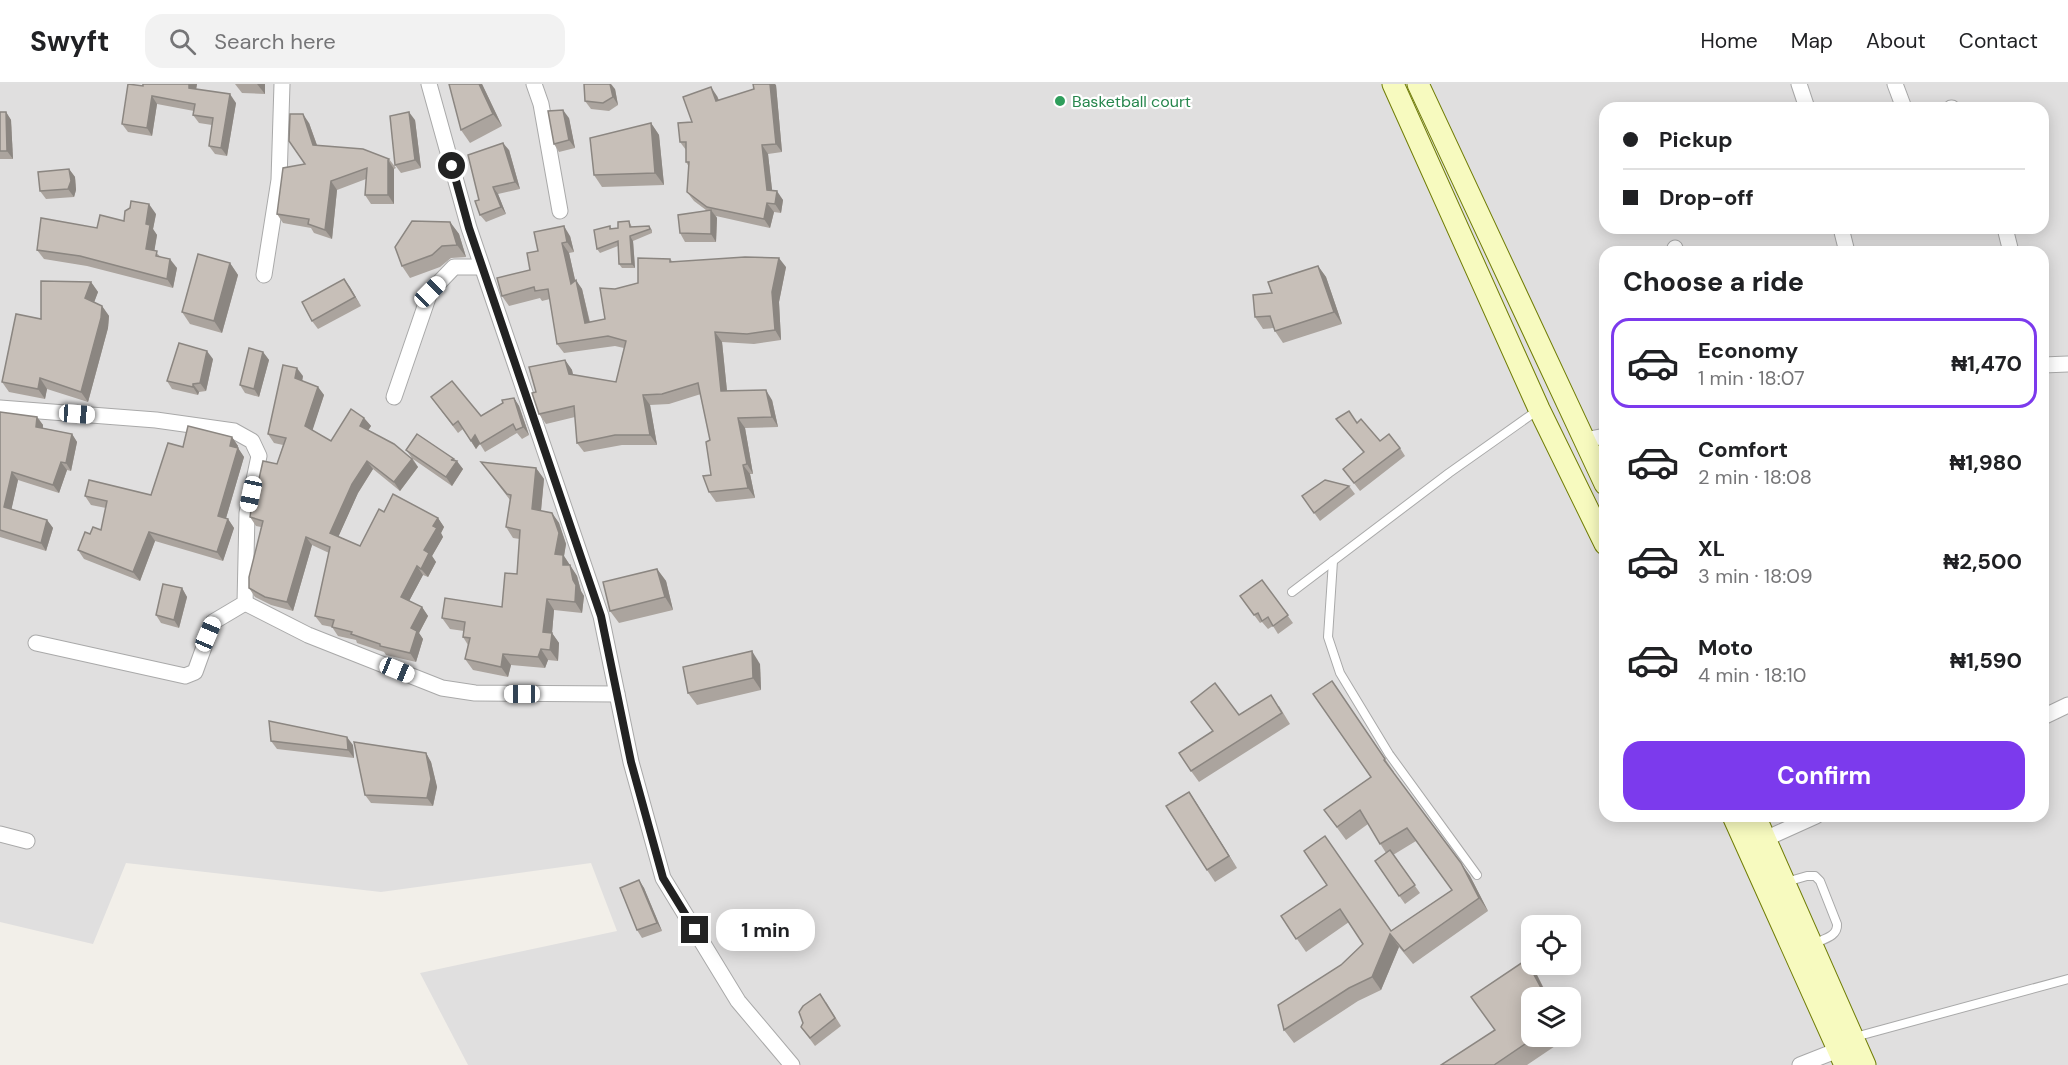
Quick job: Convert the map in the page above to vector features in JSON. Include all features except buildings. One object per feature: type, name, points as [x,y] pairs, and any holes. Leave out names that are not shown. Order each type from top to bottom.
[{"type":"main road","points":[[1393,84],[1539,409],[1599,532]]},
{"type":"main road","points":[[1418,84],[1595,438],[1599,456]]},
{"type":"main road","points":[[1736,822],[1845,1051],[1865,1065]]},
{"type":"main road","points":[[1758,822],[1812,944],[1845,1051]]},
{"type":"street","points":[[264,275],[279,180],[282,84]]},
{"type":"street","points":[[429,84],[469,228],[601,616],[631,762],[663,878],[738,1001],[792,1065]]},
{"type":"street","points":[[534,84],[541,104],[560,211]]},
{"type":"street","points":[[1799,84],[1805,102]]},
{"type":"street","points":[[1895,84],[1902,102]]},
{"type":"street","points":[[394,397],[430,292],[454,267],[482,267]]},
{"type":"street","points":[[2049,365],[2068,364]]},
{"type":"street","points":[[0,408],[156,420],[234,431],[252,441],[259,456],[247,513],[244,603]]},
{"type":"street","points":[[244,603],[308,635],[442,688],[475,693],[617,694]]},
{"type":"street","points":[[36,643],[185,676],[195,672],[213,622],[244,603]]},
{"type":"street","points":[[2049,714],[2068,705]]},
{"type":"street","points":[[1765,839],[1803,822]]},
{"type":"street","points":[[0,834],[27,841]]},
{"type":"street","points":[[1800,1065],[1845,1051]]},
{"type":"lane","points":[[1292,592],[1449,473],[1539,409]]},
{"type":"lane","points":[[1333,561],[1328,637],[1340,673],[1389,754],[1477,876]]},
{"type":"lane","points":[[1784,882],[1807,876],[1815,876],[1820,881],[1837,929],[1834,934],[1812,944]]},
{"type":"lane","points":[[1845,1051],[2068,979]]},
{"type":"shaded area","points":[[0,84],[2068,84],[2068,1065],[468,1065],[420,973],[617,931],[591,863],[381,892],[126,863],[93,944],[0,922]]},
{"type":"place","name":"Basketball court","points":[[1060,101]]},
{"type":"route","points":[[452,166],[469,228],[601,616],[631,762],[663,878],[695,930]]}]
